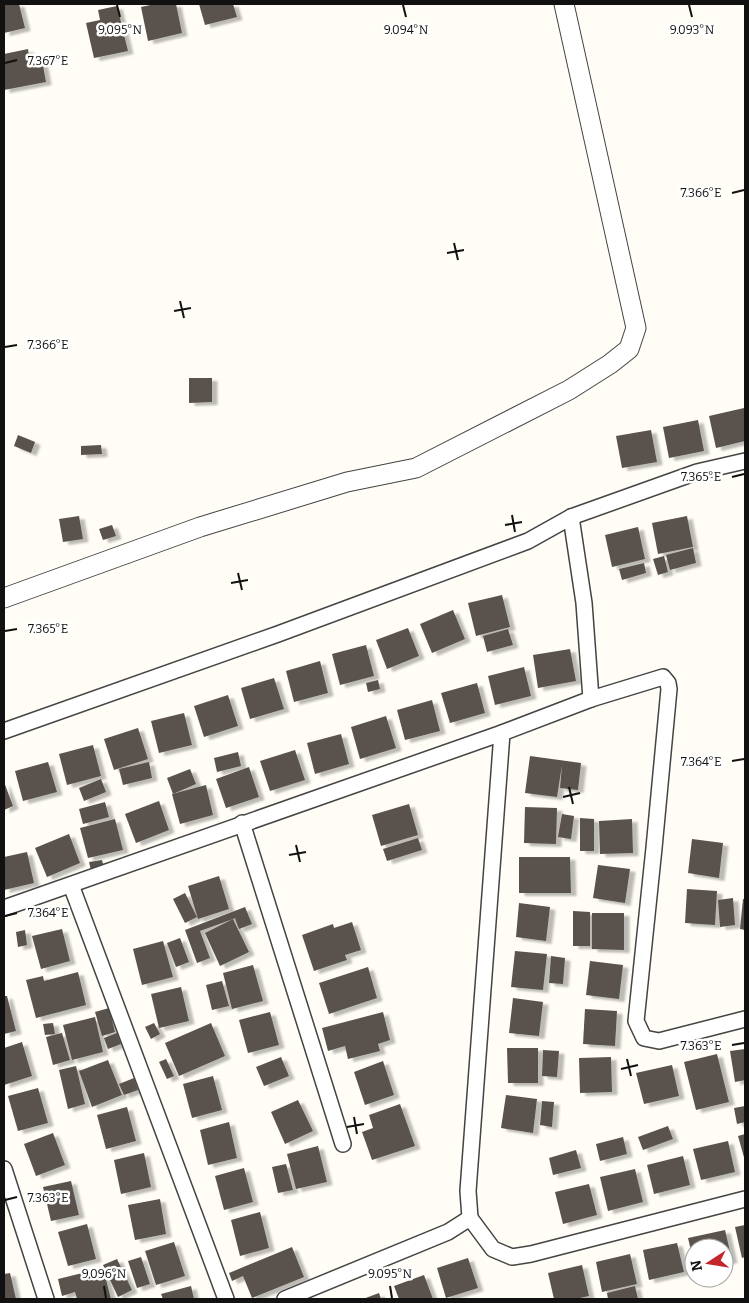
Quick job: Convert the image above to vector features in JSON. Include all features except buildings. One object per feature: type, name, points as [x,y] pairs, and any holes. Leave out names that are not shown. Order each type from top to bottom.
[{"type":"street","points":[[4,598],[200,527],[347,482],[416,468],[569,390],[610,364],[629,349],[636,328],[564,4]]},
{"type":"street","points":[[4,731],[278,634],[518,545],[571,517],[696,472],[745,461]]},
{"type":"street","points":[[571,517],[584,603],[591,699]]},
{"type":"street","points":[[4,908],[502,733],[591,699],[663,677],[668,683],[669,689],[636,1020],[644,1038],[659,1041],[745,1019]]},
{"type":"street","points":[[502,733],[468,1191],[470,1218],[493,1249],[512,1258],[745,1199]]},
{"type":"street","points":[[242,823],[343,1144]]},
{"type":"street","points":[[71,885],[226,1299]]},
{"type":"street","points":[[4,1169],[46,1299]]},
{"type":"street","points":[[285,1299],[448,1232],[470,1218]]}]
